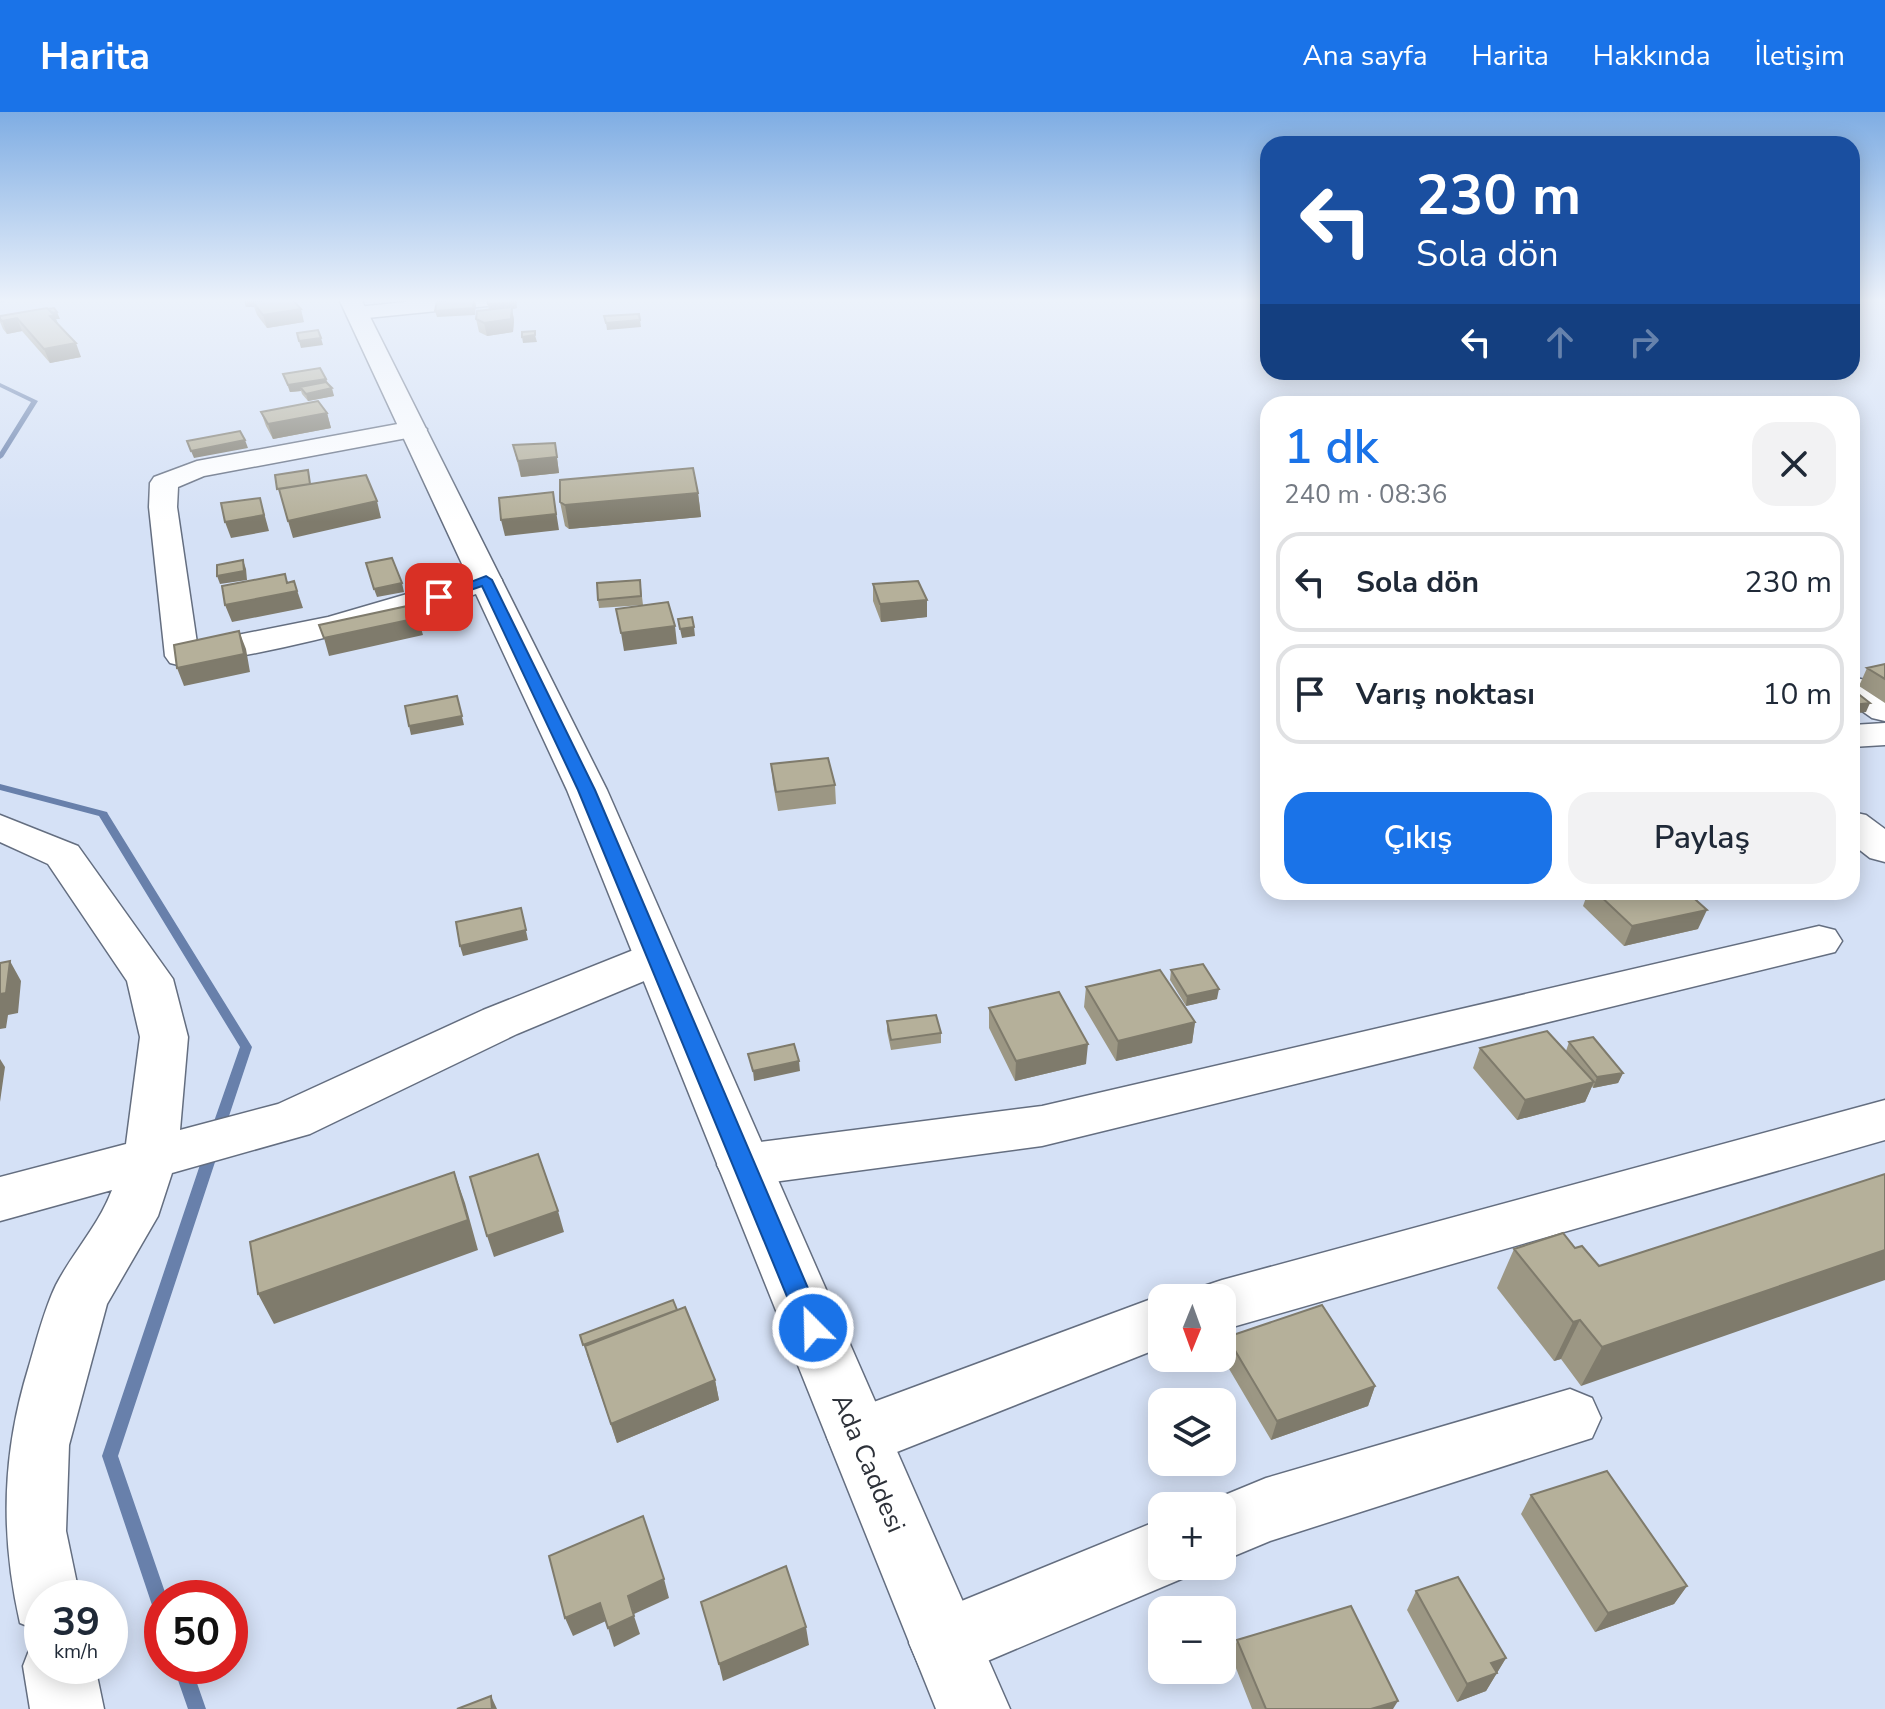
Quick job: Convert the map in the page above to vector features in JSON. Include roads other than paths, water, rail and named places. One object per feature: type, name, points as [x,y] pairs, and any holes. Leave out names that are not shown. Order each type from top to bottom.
[{"type":"street","name":"Ada Caddesi","points":[[387,374],[587,790],[973,1709]]},
{"type":"street","points":[[414,429],[197,469],[164,483],[163,507],[182,656],[232,649],[415,605],[486,580]]},
{"type":"street","points":[[1860,693],[1885,710]]},
{"type":"street","points":[[1860,736],[1885,734]]},
{"type":"street","points":[[0,827],[63,855],[150,979],[164,1037],[151,1156],[130,1216],[79,1298],[37,1445],[32,1531],[42,1580]]},
{"type":"street","points":[[1860,830],[1885,849]]},
{"type":"street","points":[[744,1165],[1042,1126],[1819,941]]},
{"type":"street","points":[[0,1199],[292,1120],[500,1022],[657,958]]},
{"type":"street","points":[[1236,1301],[1885,1120]]},
{"type":"street","points":[[859,1437],[1148,1325]]},
{"type":"street","points":[[1236,1522],[1266,1510],[1570,1418]]},
{"type":"street","points":[[945,1643],[1148,1559]]},
{"type":"street","points":[[62,1684],[67,1709]]},
{"type":"waterway","points":[[0,385],[35,401],[0,457]]},
{"type":"waterway","points":[[0,787],[103,814],[246,1047],[218,1130]]},
{"type":"waterway","points":[[152,1580],[110,1456],[212,1150]]},
{"type":"waterway","points":[[188,1684],[197,1709]]}]
